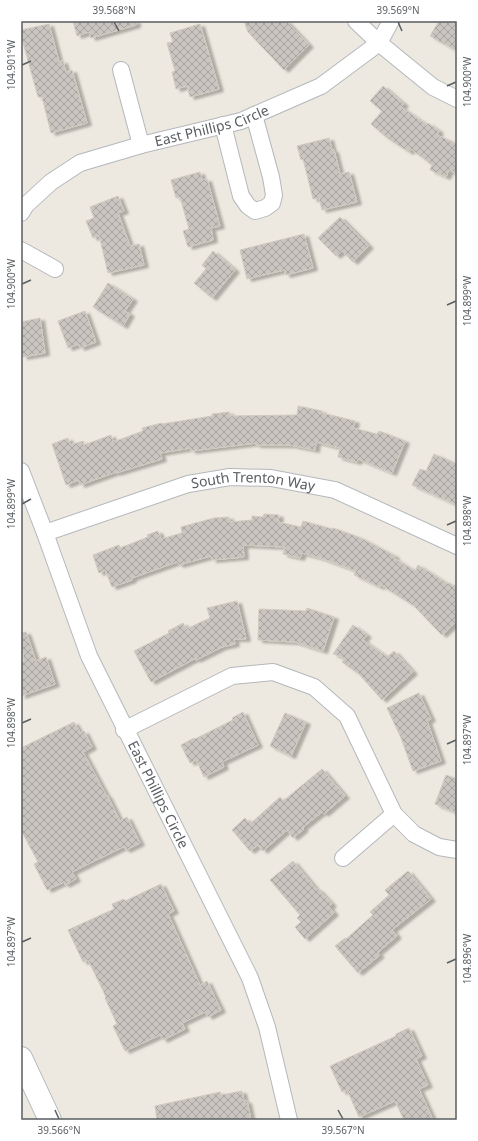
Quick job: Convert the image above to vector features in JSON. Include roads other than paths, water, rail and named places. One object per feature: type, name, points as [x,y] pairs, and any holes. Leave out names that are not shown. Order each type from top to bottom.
[{"type":"main road","points":[[21,1058],[50,1120]]},
{"type":"street","points":[[356,21],[379,43],[433,87],[457,99]]},
{"type":"street","name":"East Phillips Circle","points":[[21,213],[26,205],[51,182],[80,163],[141,145],[241,121],[321,86],[379,43],[391,21]]},
{"type":"street","points":[[121,70],[141,145]]},
{"type":"street","points":[[223,125],[242,196],[248,206],[255,211],[265,208],[272,203],[274,195],[271,177],[254,115]]},
{"type":"street","points":[[21,250],[55,270]]},
{"type":"street","name":"East Phillips Circle","points":[[21,472],[45,533],[89,656],[124,730],[250,978],[267,1027],[289,1120]]},
{"type":"street","name":"South Trenton Way","points":[[45,533],[188,484],[230,477],[271,478],[335,490],[457,546]]},
{"type":"street","points":[[124,730],[232,676],[273,672],[314,687],[347,716],[394,814],[414,834],[439,847],[457,850]]},
{"type":"street","points":[[343,858],[394,814]]}]
